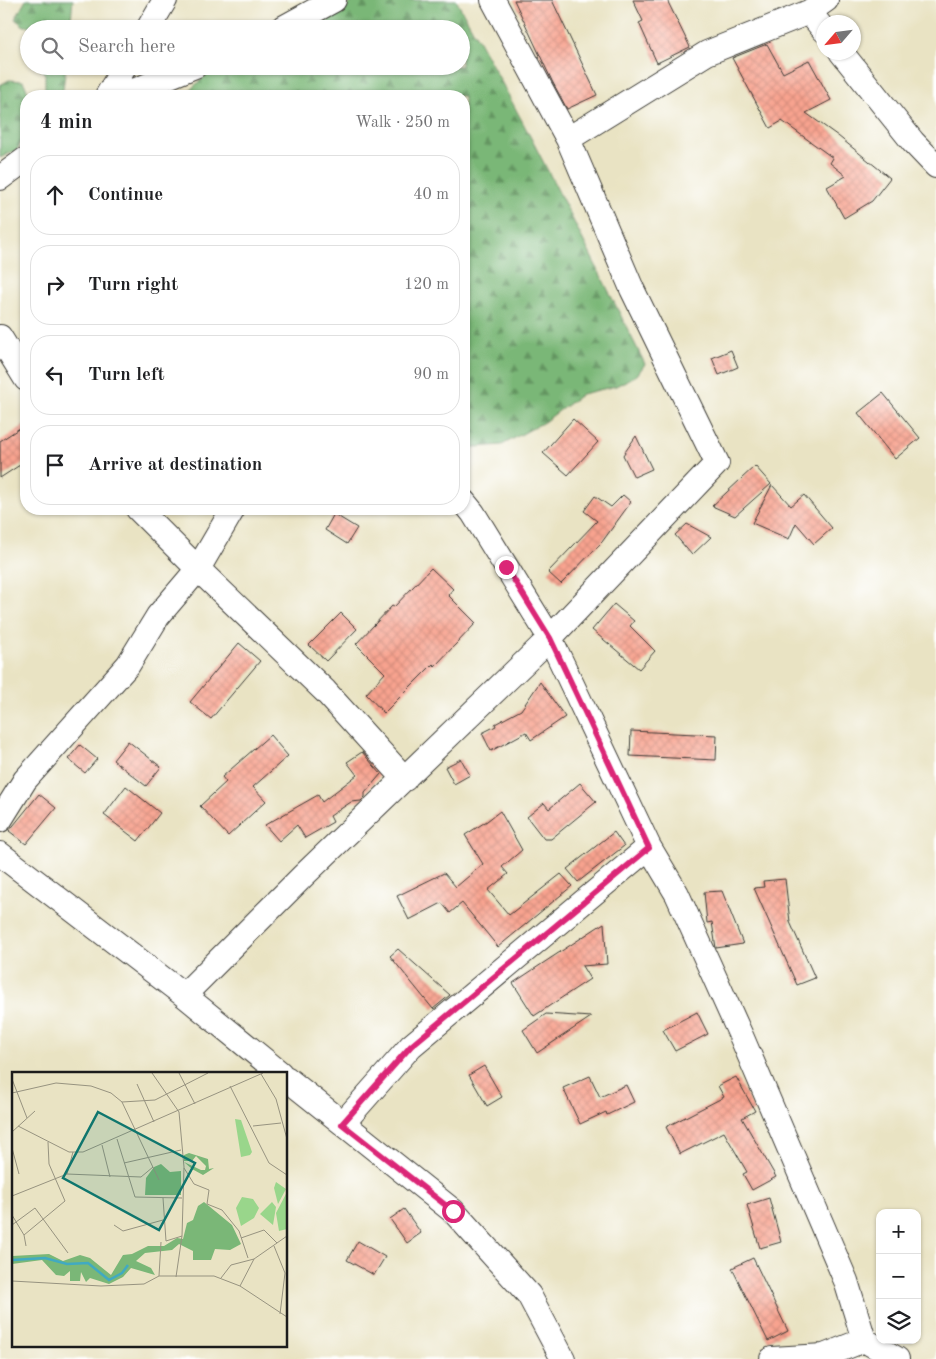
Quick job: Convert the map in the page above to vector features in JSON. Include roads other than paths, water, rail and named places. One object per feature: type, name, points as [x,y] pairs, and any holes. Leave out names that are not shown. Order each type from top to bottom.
[{"type":"street","points":[[153,20],[165,0]]},
{"type":"street","points":[[297,20],[334,0]]},
{"type":"street","points":[[184,995],[303,876],[550,638],[717,463],[632,289],[568,139],[493,0]]},
{"type":"street","points":[[568,139],[706,53],[820,14]]},
{"type":"street","points":[[848,60],[913,142],[936,166]]},
{"type":"street","points":[[111,90],[120,75]]},
{"type":"street","points":[[136,90],[173,75]]},
{"type":"street","points":[[0,178],[20,163]]},
{"type":"street","points":[[0,337],[20,369]]},
{"type":"street","points":[[470,509],[550,638],[649,848],[676,894],[746,1047],[846,1281],[864,1340],[897,1359]]},
{"type":"street","points":[[144,515],[324,691],[405,779]]},
{"type":"street","points":[[0,820],[25,780],[128,665],[158,616],[198,569],[230,515]]},
{"type":"street","points":[[342,1124],[411,1046],[649,848]]},
{"type":"street","points":[[0,854],[184,995],[279,1072]]},
{"type":"street","points":[[288,1080],[453,1211],[529,1295],[563,1359]]},
{"type":"street","points":[[772,1359],[824,1356],[864,1340]]}]
